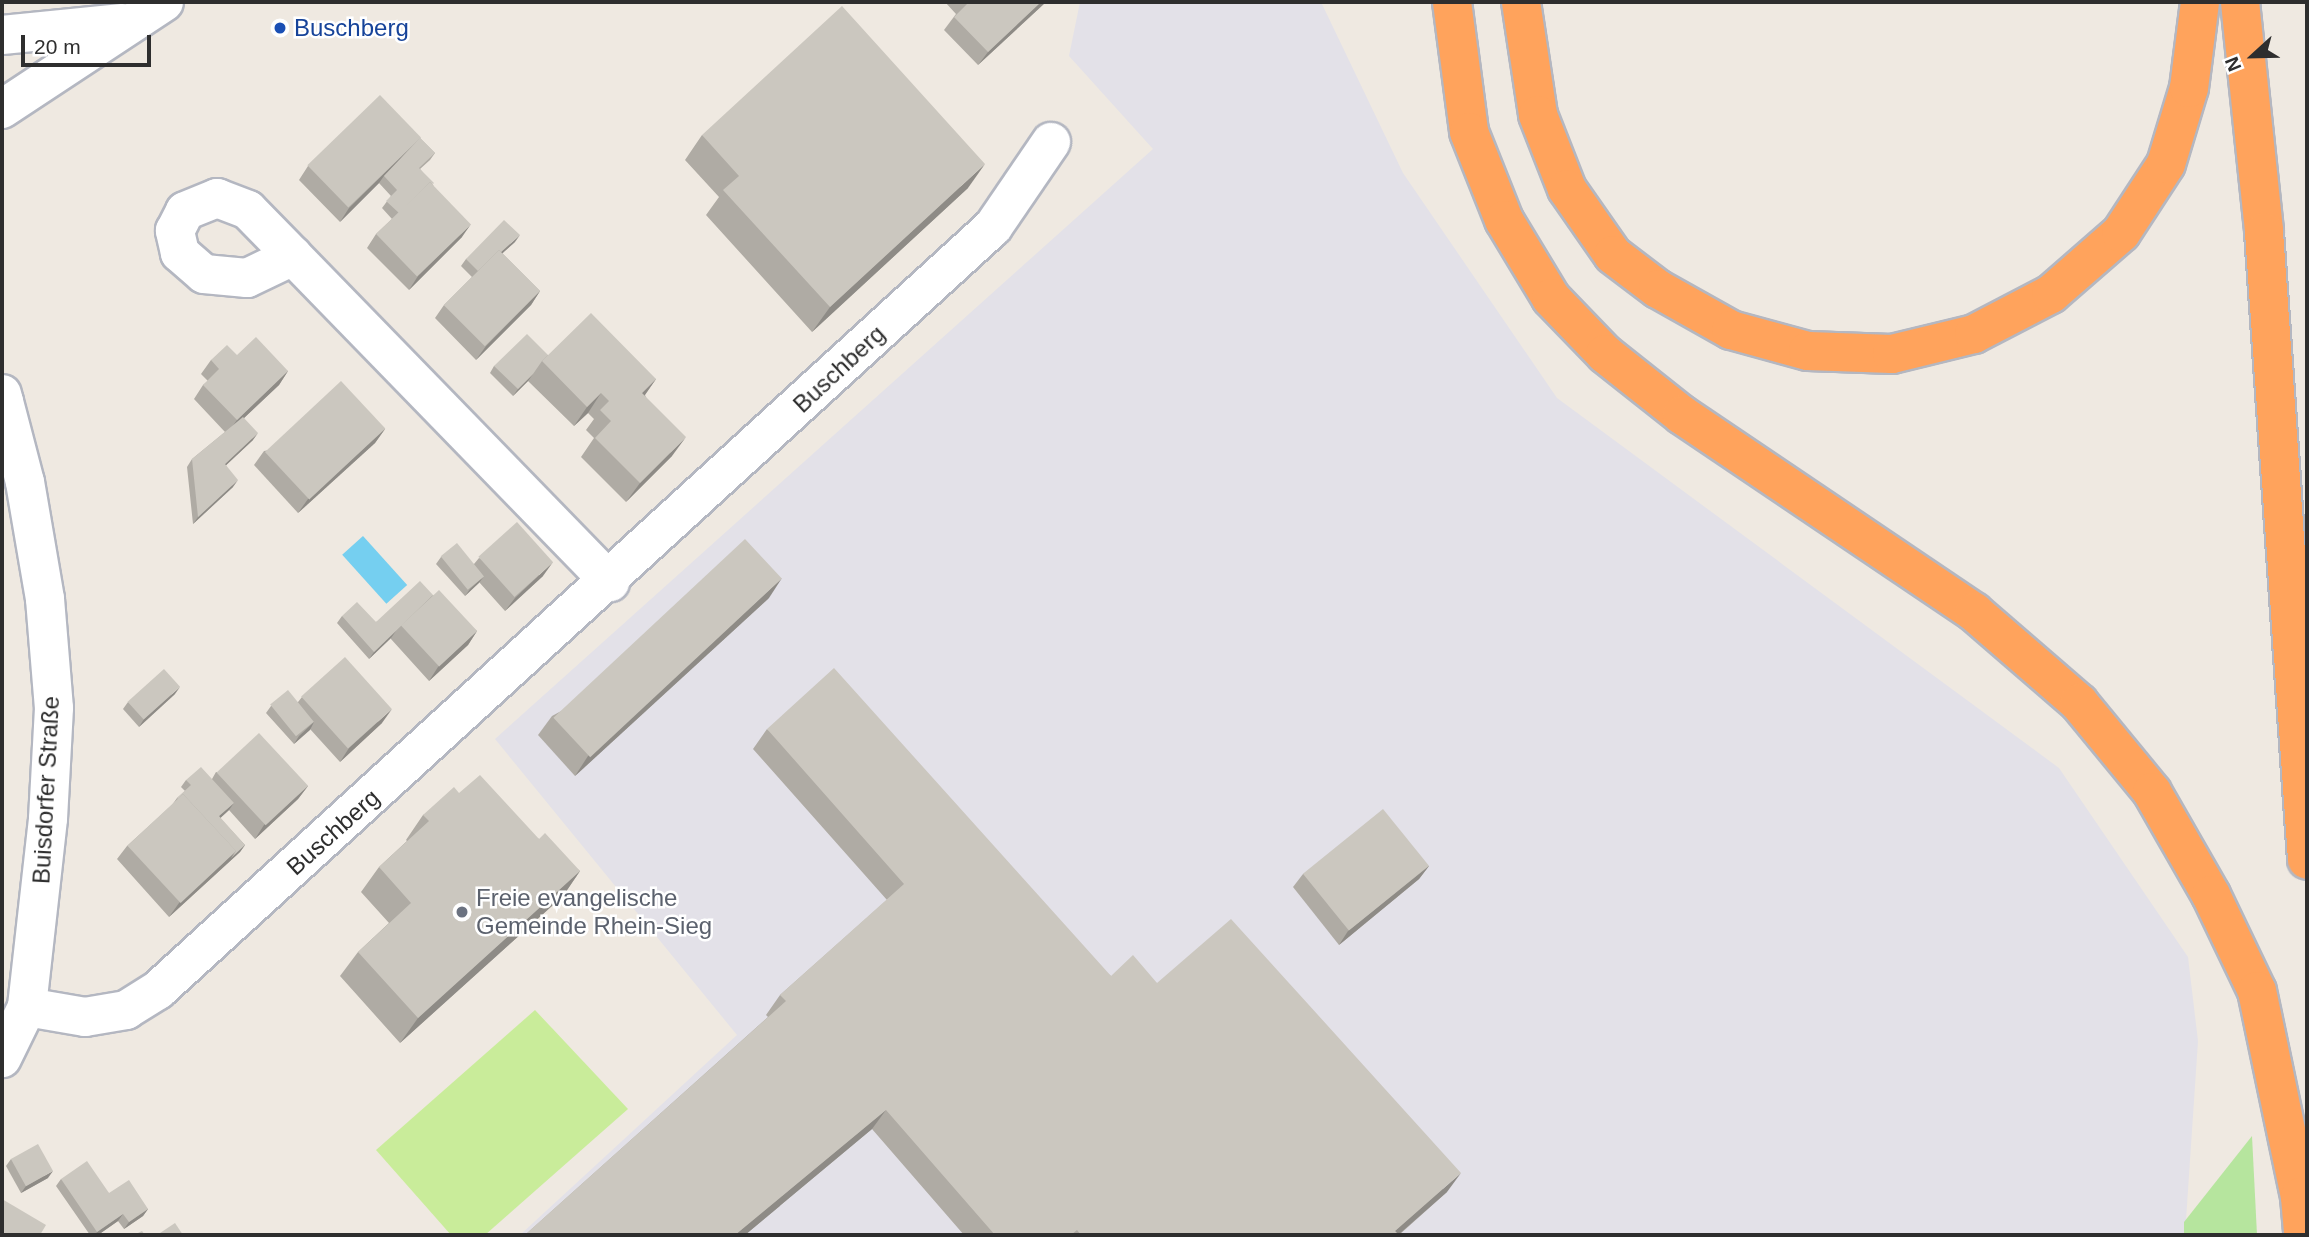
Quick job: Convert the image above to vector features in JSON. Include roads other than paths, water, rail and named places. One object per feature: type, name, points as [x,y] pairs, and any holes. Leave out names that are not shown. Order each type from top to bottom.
[{"type":"highway","points":[[1452,2],[1469,132],[1504,220],[1551,298],[1605,354],[1682,415],[1974,612],[2079,703],[2152,792],[2211,895],[2257,992],[2300,1197],[2304,1235]]},
{"type":"highway","points":[[1521,2],[1538,115],[1567,189],[1613,255],[1658,289],[1731,330],[1808,351],[1892,354],[1974,334],[2040,300],[2120,233],[2166,164],[2189,89],[2200,2]]},
{"type":"highway","points":[[2240,2],[2264,232],[2307,860]]},
{"type":"street","points":[[2,109],[127,22],[164,2]]},
{"type":"street","points":[[2,35],[127,22]]},
{"type":"street","name":"Buschberg","points":[[27,1007],[85,1017],[126,1010],[159,990],[610,582],[993,227],[1051,142]]},
{"type":"street","points":[[293,256],[610,582]]},
{"type":"street","name":"Buisdorfer Straße","points":[[2,1058],[27,1007],[48,819],[54,708],[45,599],[25,482],[3,399]]},
{"type":"water","points":[[363,536],[407,585],[386,604],[342,555]]},
{"type":"place","name":"Buschberg","points":[[280,28]]},
{"type":"place","name":"Freie evangelische Gemeinde Rhein-Sieg","points":[[462,912]]}]
